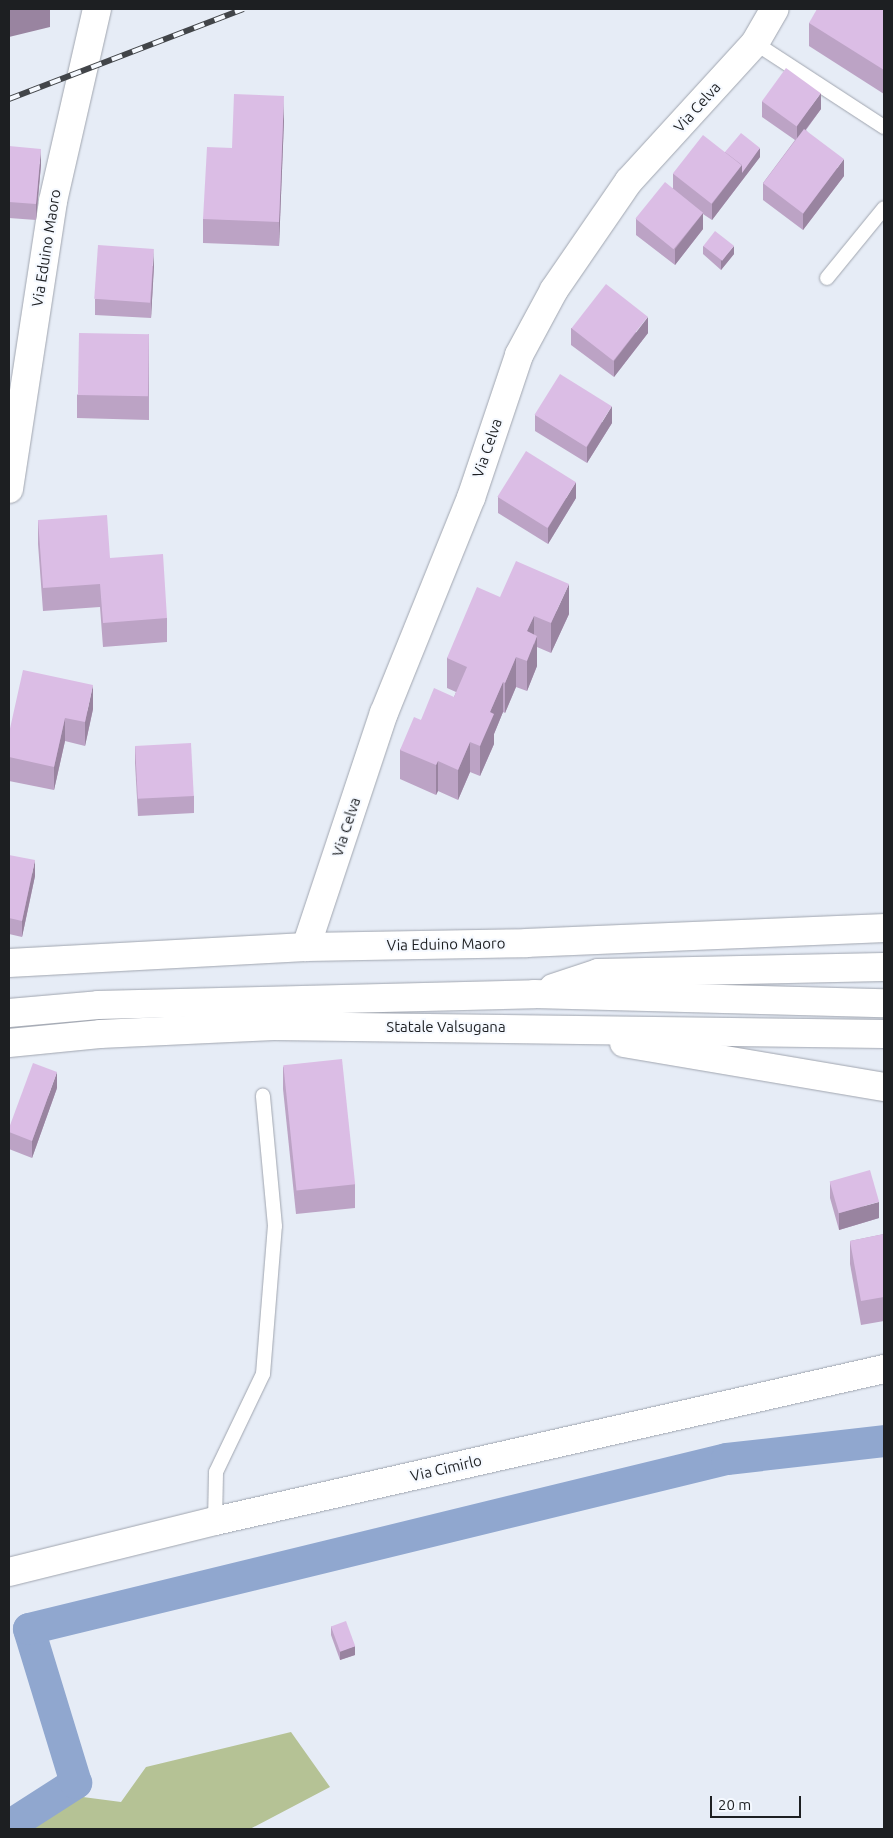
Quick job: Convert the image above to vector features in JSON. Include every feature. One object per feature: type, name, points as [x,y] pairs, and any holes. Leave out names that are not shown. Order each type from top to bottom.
[{"type":"main road","name":"Via Eduino Maoro","points":[[9,488],[53,201],[97,9]]},
{"type":"main road","name":"Via Celva","points":[[306,947],[384,713],[471,498],[519,355],[554,290],[629,181],[754,43],[775,9]]},
{"type":"main road","name":"Via Eduino Maoro","points":[[9,962],[306,947],[526,943],[884,928]]},
{"type":"main road","points":[[534,994],[598,974],[884,967]]},
{"type":"main road","name":"Statale Valsugana","points":[[9,1013],[98,1005],[534,994],[884,1003]]},
{"type":"main road","name":"Statale Valsugana","points":[[9,1043],[100,1034],[274,1026],[884,1034]]},
{"type":"main road","points":[[534,1028],[884,1087]]},
{"type":"main road","name":"Via Cimirlo","points":[[9,1572],[215,1521],[884,1369]]},
{"type":"lane","points":[[754,43],[884,127]]},
{"type":"lane","points":[[827,278],[884,208]]},
{"type":"lane","points":[[215,1521],[216,1472],[264,1374],[275,1226],[263,1096]]},
{"type":"green space","points":[[291,1732],[330,1787],[250,1829],[9,1829],[9,1827],[60,1794],[121,1802],[146,1767]]},
{"type":"building","points":[[817,9],[884,9],[884,70],[809,23]]},
{"type":"building","points":[[786,68],[821,93],[797,126],[762,101]]},
{"type":"building","points":[[234,94],[284,96],[279,222],[203,219],[207,147],[232,148]]},
{"type":"building","points":[[804,129],[844,159],[803,213],[763,183]]},
{"type":"building","points":[[741,133],[760,148],[742,173],[742,165],[725,152]]},
{"type":"building","points":[[703,135],[742,165],[711,204],[673,174]]},
{"type":"building","points":[[9,146],[41,149],[36,204],[9,202]]},
{"type":"building","points":[[665,182],[703,213],[674,249],[635,219]]},
{"type":"building","points":[[715,231],[734,246],[722,261],[703,246]]},
{"type":"building","points":[[98,245],[154,249],[150,303],[94,299]]},
{"type":"building","points":[[606,284],[648,317],[613,361],[572,328]]},
{"type":"building","points":[[79,333],[149,334],[148,396],[78,395]]},
{"type":"building","points":[[560,374],[612,406],[586,447],[535,415]]},
{"type":"building","points":[[526,451],[576,482],[547,528],[497,497]]},
{"type":"building","points":[[107,515],[110,558],[163,554],[167,618],[103,623],[100,584],[43,588],[38,520]]},
{"type":"building","points":[[516,561],[569,584],[551,623],[534,616],[527,631],[537,636],[527,661],[516,657],[490,712],[494,714],[480,746],[470,742],[458,770],[438,761],[436,765],[400,750],[414,717],[421,720],[434,688],[454,697],[467,667],[447,658],[477,587],[500,597]]},
{"type":"building","points":[[23,670],[93,685],[85,722],[65,718],[54,767],[9,757],[9,733]]},
{"type":"building","points":[[191,743],[194,796],[138,799],[135,746]]},
{"type":"building","points":[[9,855],[35,860],[22,921],[9,918]]},
{"type":"building","points":[[342,1059],[355,1184],[296,1190],[283,1065]]},
{"type":"building","points":[[33,1063],[57,1072],[32,1141],[9,1132],[9,1128]]},
{"type":"building","points":[[870,1170],[879,1202],[839,1213],[830,1182]]},
{"type":"building","points":[[884,1234],[884,1297],[861,1301],[850,1241]]},
{"type":"building","points":[[346,1621],[355,1646],[340,1652],[331,1626]]},
{"type":"waterway","points":[[9,1826],[76,1783],[29,1629],[727,1459],[884,1441]]},
{"type":"railway","points":[[9,99],[243,9]]}]
